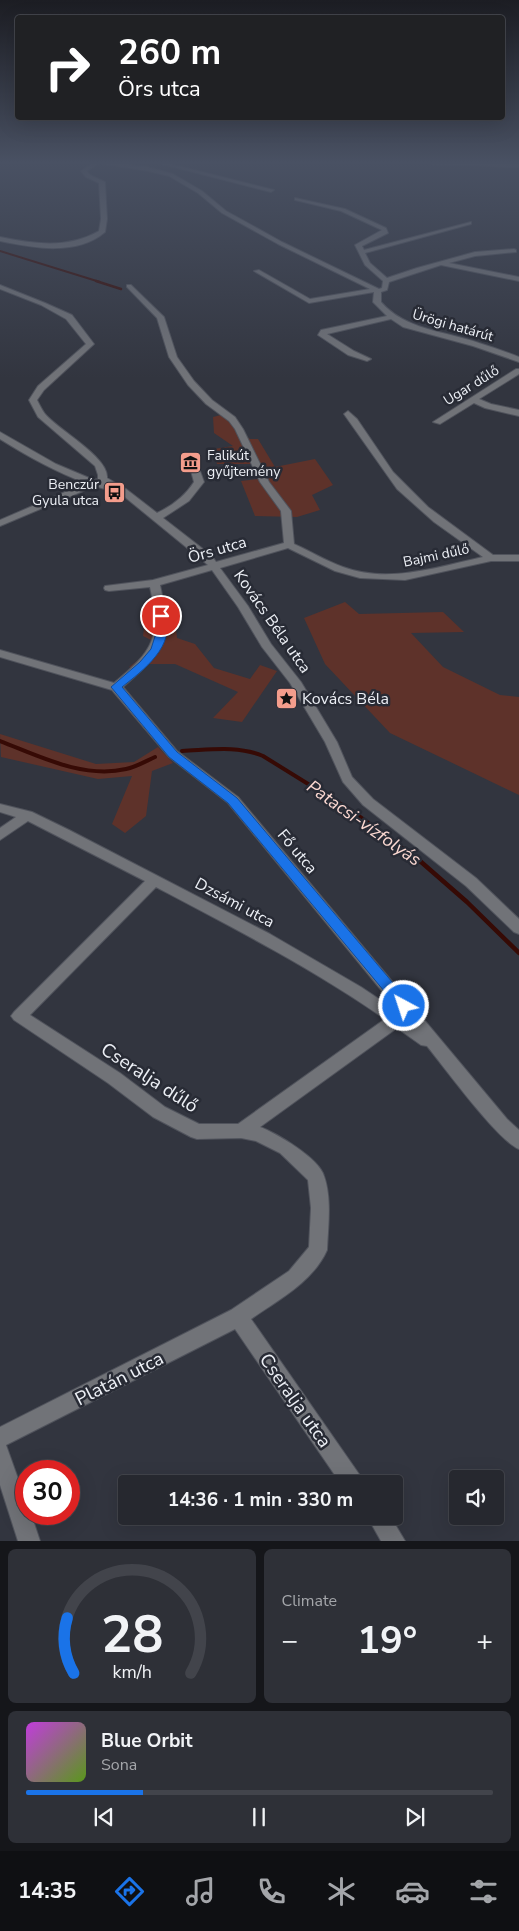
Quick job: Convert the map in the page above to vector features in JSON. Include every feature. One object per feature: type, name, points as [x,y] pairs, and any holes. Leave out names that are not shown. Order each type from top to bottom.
[{"type":"street","points":[[0,239],[24,244],[71,245],[88,241],[99,234]]},
{"type":"street","points":[[265,234],[304,255],[348,273],[376,290]]},
{"type":"street","points":[[384,234],[358,243],[367,264],[386,281]]},
{"type":"street","points":[[363,252],[431,234]]},
{"type":"street","points":[[386,281],[402,274],[475,254],[514,250]]},
{"type":"street","points":[[441,264],[519,279]]},
{"type":"street","points":[[257,271],[309,301],[385,289],[386,281]]},
{"type":"street","points":[[129,286],[160,317],[173,357],[191,384],[209,402],[232,419],[239,429],[265,482],[286,511],[289,545]]},
{"type":"street","points":[[0,287],[43,304],[69,317],[90,344],[41,388],[33,400],[41,415],[99,465],[100,479]]},
{"type":"street","name":"Ürögi határút","points":[[376,290],[377,302],[391,317],[406,325],[476,344],[519,360]]},
{"type":"street","points":[[367,359],[351,353],[322,335],[324,332],[391,317]]},
{"type":"street","name":"Ugar dűlő","points":[[437,422],[519,371]]},
{"type":"street","points":[[474,400],[488,406],[519,413]]},
{"type":"street","points":[[348,414],[359,426],[390,475],[427,512],[491,558]]},
{"type":"street","points":[[0,435],[39,460],[100,479]]},
{"type":"street","points":[[154,518],[168,512],[184,501],[192,492],[198,482],[192,460],[194,456]]},
{"type":"street","points":[[0,522],[100,479]]},
{"type":"street","name":"Kovács Béla utca","points":[[100,479],[123,491],[154,518],[208,558],[243,606],[266,645],[295,682],[331,742],[347,779],[368,802],[471,882],[519,928]]},
{"type":"street","name":"Bajmi dűlő","points":[[289,545],[339,570],[360,575],[405,577],[491,558],[519,558]]},
{"type":"street","name":"Örs utca","points":[[109,588],[154,583],[289,545]]},
{"type":"street","points":[[0,653],[116,687],[143,665],[156,650],[162,630],[160,604],[154,583]]},
{"type":"street","name":"Fő utca","points":[[116,687],[173,754],[233,800],[502,1124],[519,1141]]},
{"type":"street","name":"Dzsámi utca","points":[[0,808],[27,815],[265,938],[356,990],[441,1049]]},
{"type":"street","points":[[0,834],[27,815]]},
{"type":"street","name":"Cseralja dűlő","points":[[155,880],[19,1016],[114,1078],[159,1112],[197,1132],[241,1131],[258,1134],[286,1148],[316,1176],[320,1208],[318,1250],[296,1277],[238,1317]]},
{"type":"street","points":[[241,1131],[397,1019]]},
{"type":"street","name":"Platán utca","points":[[0,1438],[238,1317]]},
{"type":"street","name":"Cseralja utca","points":[[238,1317],[348,1475]]},
{"type":"street","points":[[0,1453],[29,1541]]},
{"type":"street","points":[[383,1525],[394,1541]]},
{"type":"shaded area","points":[[221,415],[250,439],[258,439],[275,467],[315,459],[333,485],[312,495],[320,510],[297,517],[255,516],[241,481],[259,479],[253,464],[217,464],[214,449],[233,446],[214,433],[213,417]]},
{"type":"shaded area","points":[[345,602],[359,614],[443,612],[464,632],[411,633],[443,667],[500,695],[519,697],[519,795],[390,733],[325,664],[304,618]]},
{"type":"shaded area","points":[[147,605],[175,619],[177,638],[195,644],[214,668],[250,679],[260,665],[277,671],[242,722],[213,718],[238,692],[175,664],[147,664],[140,671],[129,667],[150,651],[153,641],[143,636]]},
{"type":"shaded area","points":[[0,734],[96,764],[134,762],[158,747],[173,763],[152,771],[146,816],[125,833],[112,824],[132,776],[98,779],[1,757]]},
{"type":"waterway","points":[[0,251],[100,282]]},
{"type":"waterway","points":[[96,281],[121,289]]},
{"type":"waterway","name":"Patacsi-vízfolyás","points":[[0,741],[46,759],[94,771],[126,769],[155,757]]},
{"type":"waterway","name":"Patacsi-vízfolyás","points":[[182,751],[233,749],[263,756],[355,813],[421,862]]},
{"type":"waterway","name":"Patacsi-vízfolyás","points":[[420,861],[467,902],[519,953]]},
{"type":"place","name":"Falikút gyűjtemény","points":[[191,463]]},
{"type":"place","name":"Benczúr Gyula utca","points":[[115,492]]},
{"type":"place","name":"Kovács Béla","points":[[286,698]]},
{"type":"route","points":[[161,616],[162,630],[156,650],[143,665],[116,687],[173,754],[233,800],[404,1006]]}]
